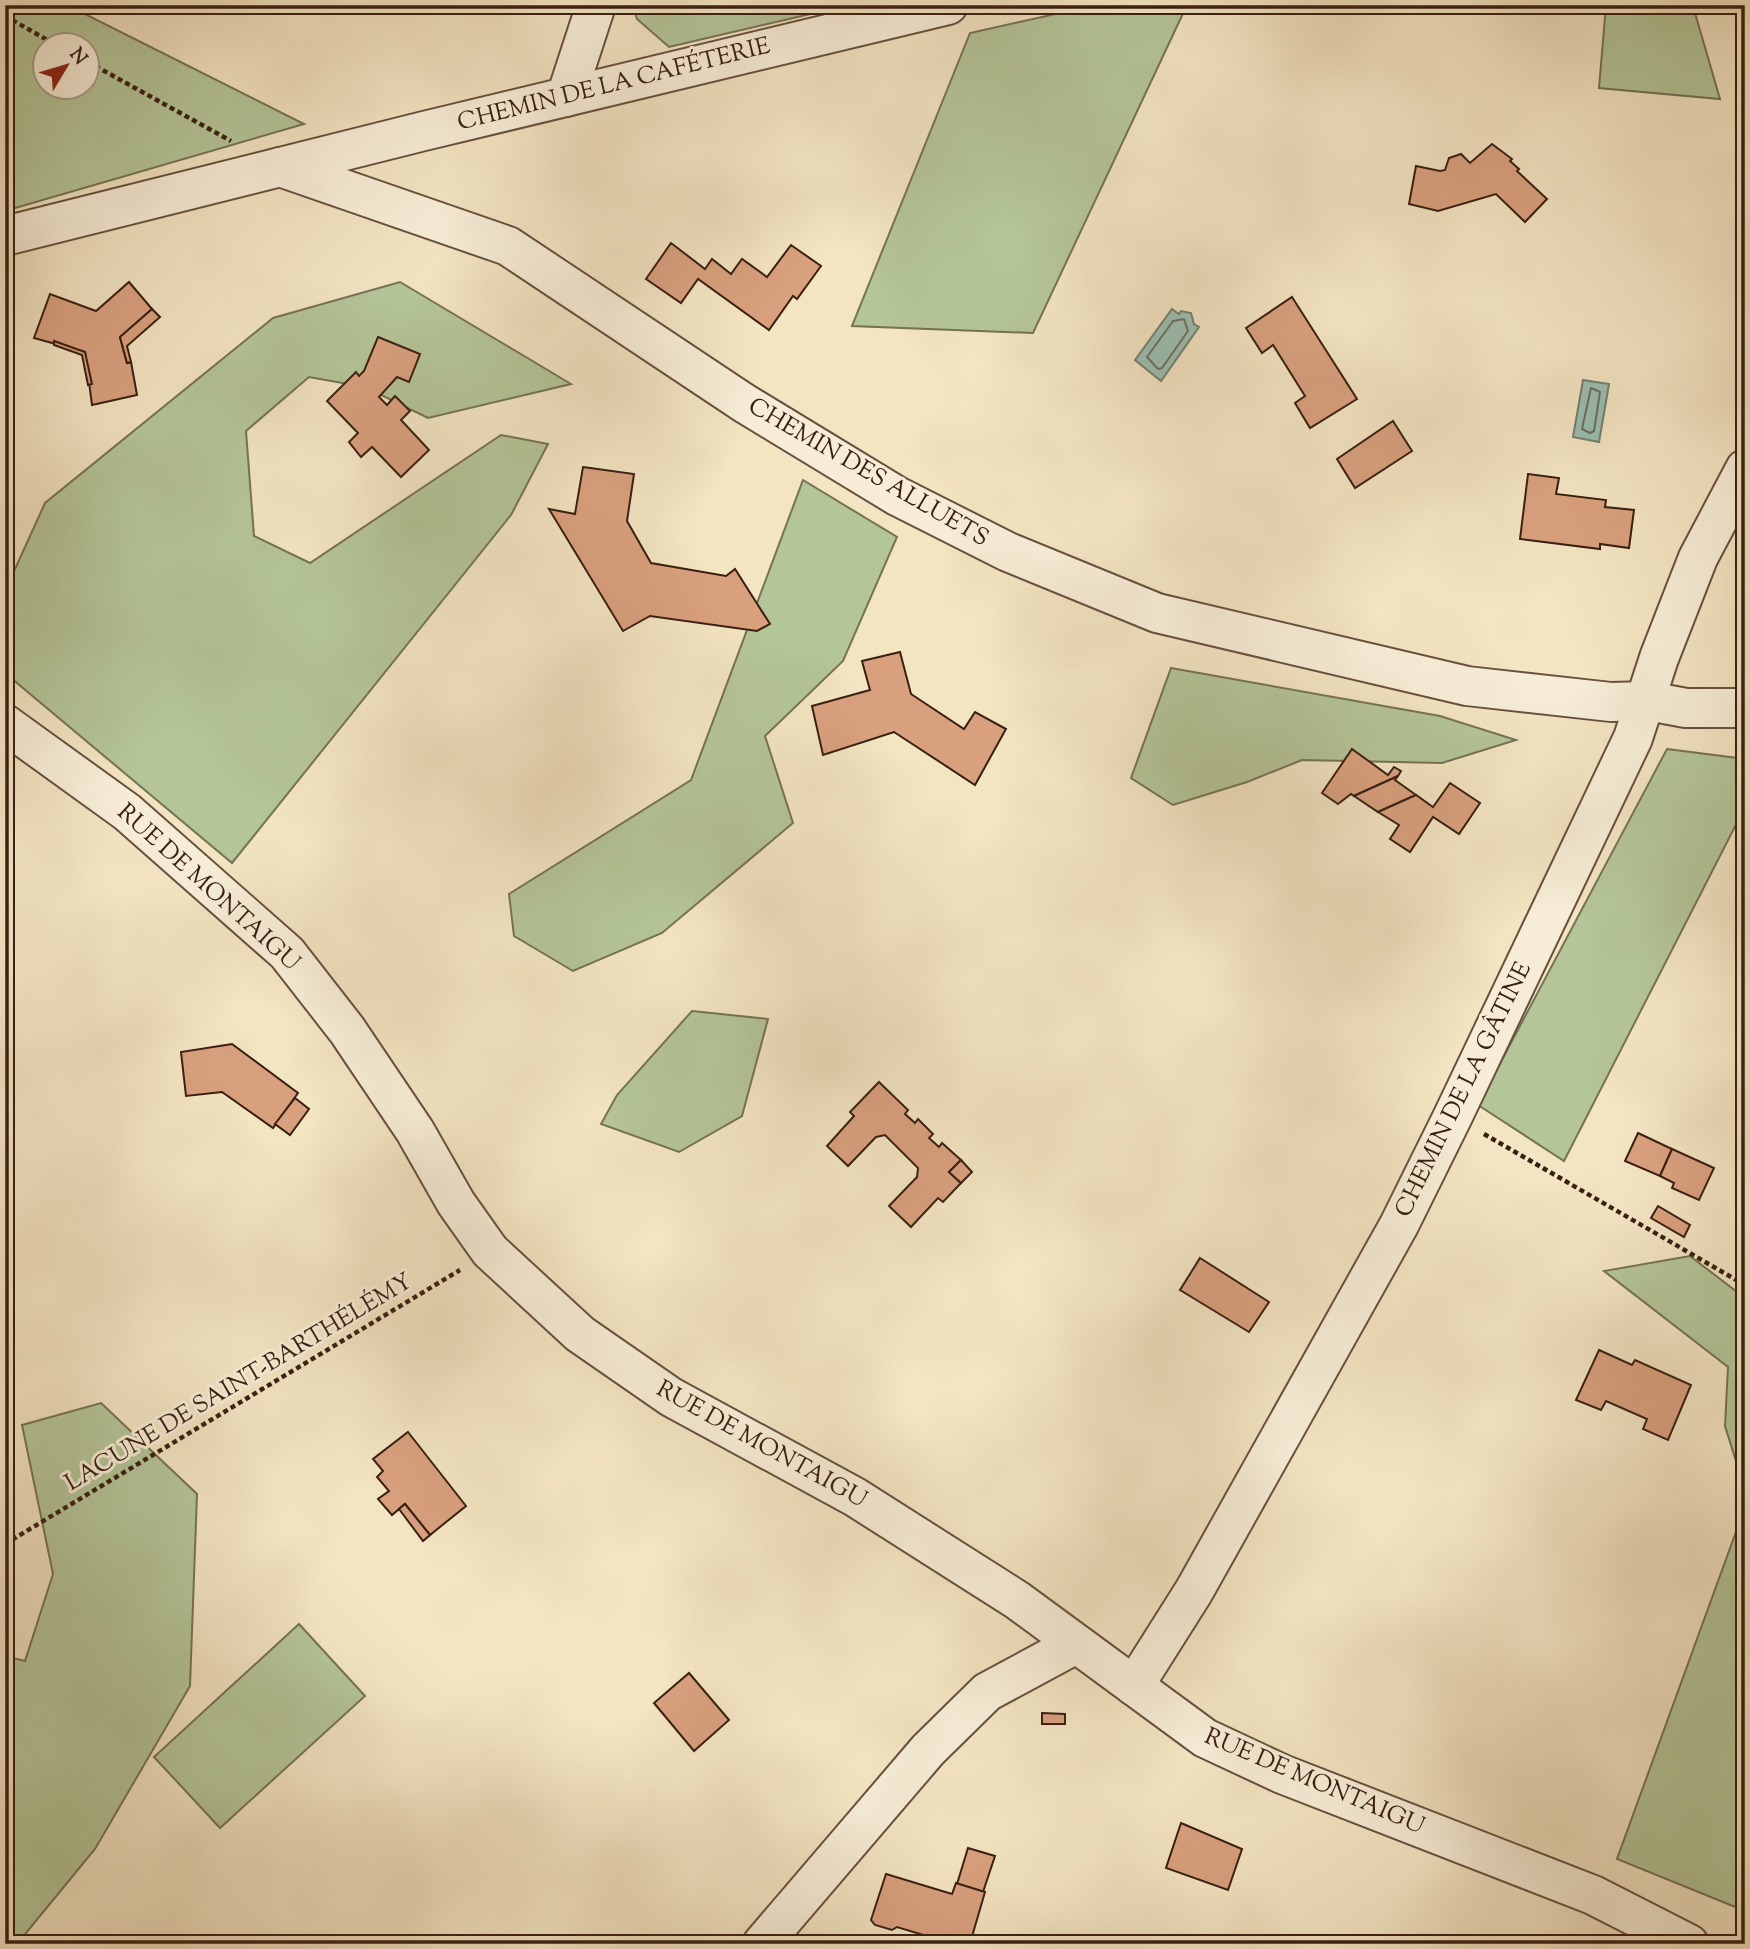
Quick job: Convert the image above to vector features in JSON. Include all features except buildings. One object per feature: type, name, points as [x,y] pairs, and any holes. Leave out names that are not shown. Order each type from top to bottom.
[{"type":"street","points":[[566,97],[596,5]]},
{"type":"street","name":"CHEMIN DE LA CAFÉTERIE","points":[[5,236],[948,5]]},
{"type":"street","name":"CHEMIN DES ALLUETS","points":[[280,167],[508,246],[744,403],[897,496],[1009,552],[1157,613],[1467,686],[1611,702],[1648,701],[1686,708],[1745,708]]},
{"type":"street","name":"CHEMIN DE LA GÂTINE","points":[[1134,1686],[1201,1579],[1399,1225],[1633,738],[1648,701],[1659,658],[1698,558],[1745,469]]},
{"type":"street","name":"RUE DE MONTAIGU","points":[[5,724],[127,812],[287,953],[347,1030],[415,1131],[456,1203],[490,1251],[580,1334],[671,1397],[855,1497],[1017,1600],[1205,1738],[1282,1774],[1593,1895],[1689,1944]]},
{"type":"street","points":[[762,1944],[928,1750],[977,1702],[1025,1669],[1076,1644]]},
{"type":"path","points":[[5,16],[33,32]]},
{"type":"path","points":[[102,70],[280,167]]},
{"type":"path","points":[[1453,1116],[1745,1285]]},
{"type":"path","name":"LACUNE DE SAINT-BARTHÉLÉMY","points":[[5,1544],[490,1251]]},
{"type":"shaded area","points":[[5,5],[67,5],[304,124],[5,211]]},
{"type":"shaded area","points":[[632,5],[849,5],[669,47],[637,19]]},
{"type":"shaded area","points":[[1096,5],[1187,5],[1033,333],[852,326],[970,33]]},
{"type":"shaded area","points":[[1606,5],[1697,5],[1695,13],[1720,99],[1599,88]]},
{"type":"shaded area","points":[[400,282],[571,384],[428,418],[365,387],[309,377],[246,431],[254,536],[310,563],[501,435],[548,444],[511,515],[232,863],[5,673],[5,591],[45,503],[273,318]]},
{"type":"shaded area","points":[[803,480],[897,537],[843,661],[765,736],[793,823],[662,933],[573,971],[514,936],[509,894],[691,780]]},
{"type":"shaded area","points":[[1171,668],[1440,716],[1516,740],[1442,763],[1302,760],[1247,782],[1173,805],[1131,778]]},
{"type":"shaded area","points":[[1667,749],[1745,759],[1745,807],[1564,1161],[1478,1105]]},
{"type":"shaded area","points":[[692,1011],[768,1019],[742,1116],[679,1152],[601,1124],[617,1095]]},
{"type":"shaded area","points":[[1690,1256],[1745,1298],[1745,1490],[1725,1426],[1728,1367],[1604,1271]]},
{"type":"shaded area","points":[[101,1403],[197,1494],[190,1686],[95,1849],[17,1944],[5,1944],[5,1656],[25,1661],[53,1574],[22,1425]]},
{"type":"shaded area","points":[[1745,1507],[1745,1911],[1617,1859]]},
{"type":"shaded area","points":[[299,1624],[365,1696],[220,1828],[154,1757]]},
{"type":"water","points":[[1172,309],[1179,314],[1181,311],[1191,313],[1194,324],[1199,327],[1161,381],[1135,360]]},
{"type":"water","points":[[1583,380],[1609,384],[1599,442],[1573,437]]}]
